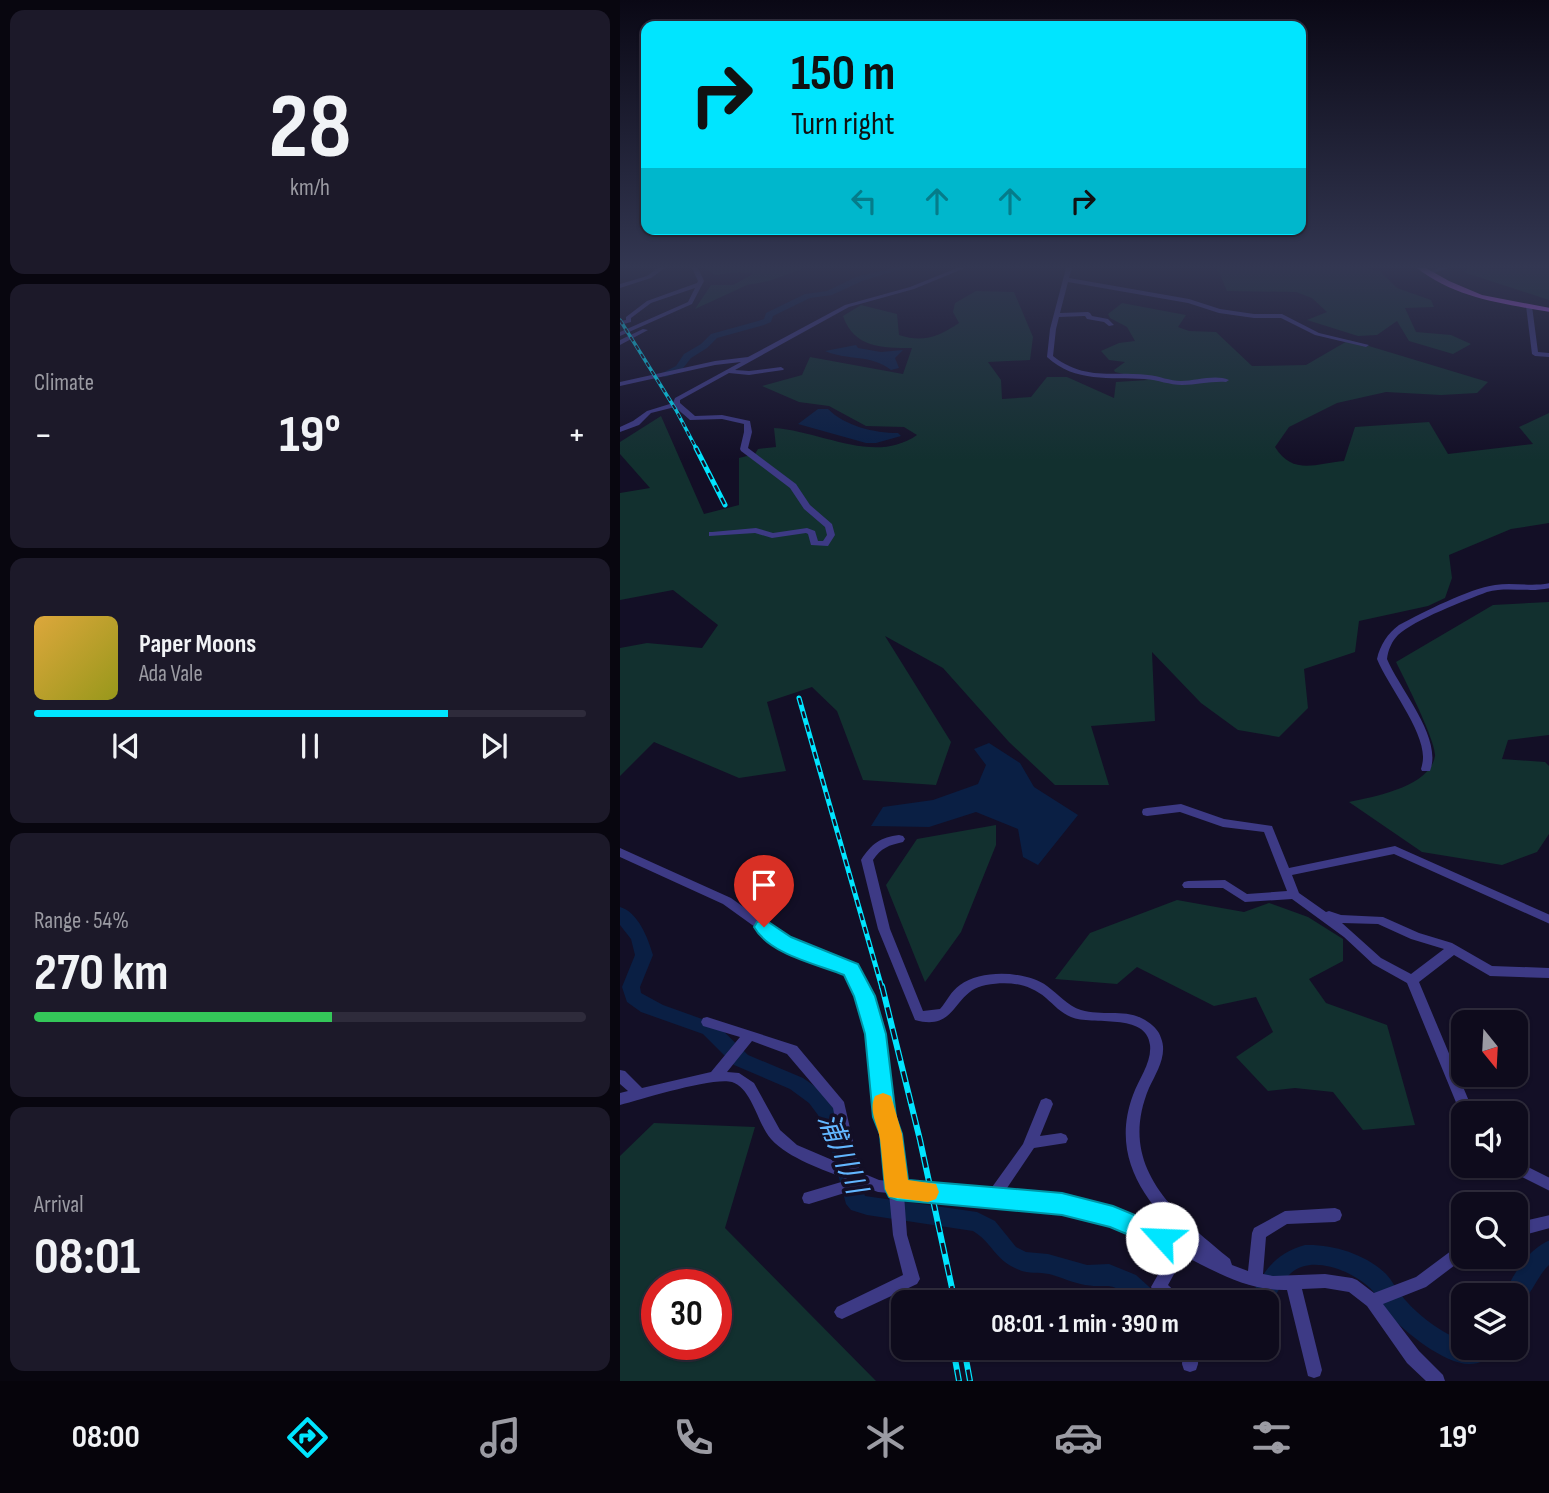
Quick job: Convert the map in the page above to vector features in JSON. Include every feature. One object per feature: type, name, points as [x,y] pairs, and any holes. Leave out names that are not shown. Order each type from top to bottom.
[{"type":"street","points":[[620,343],[643,332]]},
{"type":"street","points":[[676,404],[677,399],[800,332]]},
{"type":"street","points":[[1054,332],[1049,357],[1069,373],[1087,373],[1102,377],[1143,377],[1177,383],[1226,380]]},
{"type":"street","points":[[1314,332],[1366,345]]},
{"type":"street","points":[[1532,332],[1535,354],[1549,355]]},
{"type":"street","points":[[621,384],[678,373],[710,363],[751,359]]},
{"type":"street","points":[[727,371],[749,373],[781,369]]},
{"type":"street","points":[[620,430],[636,423],[649,412],[676,404]]},
{"type":"street","points":[[676,404],[693,418],[722,416],[747,423],[744,449],[793,486],[807,507],[829,526],[831,535],[825,544],[814,543],[812,533],[807,530],[772,536],[755,530],[712,534]]},
{"type":"street","points":[[1426,769],[1429,764],[1423,734],[1382,659],[1388,641],[1403,626],[1483,590],[1498,586],[1531,590],[1549,584]]},
{"type":"street","points":[[1147,811],[1181,808],[1223,823],[1268,829],[1270,841],[1287,872],[1294,895]]},
{"type":"street","points":[[899,839],[888,839],[874,848],[867,860],[884,929],[919,1016],[943,1014],[966,987],[979,982],[1018,980],[1036,984],[1078,1015],[1140,1022],[1152,1034],[1158,1050],[1156,1063],[1141,1091],[1132,1140],[1144,1180],[1175,1223],[1239,1276]]},
{"type":"street","points":[[1287,872],[1395,850],[1549,920]]},
{"type":"street","points":[[620,852],[717,895],[784,942],[851,969],[864,996],[876,1034],[884,1117],[891,1134],[900,1235],[912,1279],[842,1312]]},
{"type":"street","points":[[1188,886],[1225,884],[1245,898],[1294,895],[1348,934],[1377,961],[1412,981],[1462,1101]]},
{"type":"street","points":[[1316,910],[1340,919],[1379,920],[1453,949],[1490,971],[1549,973]]},
{"type":"street","points":[[1412,981],[1453,949]]},
{"type":"street","points":[[707,1022],[792,1050],[839,1106],[859,1179]]},
{"type":"street","points":[[714,1076],[749,1035]]},
{"type":"street","points":[[620,1074],[639,1094]]},
{"type":"street","points":[[620,1099],[714,1076],[734,1077],[743,1080],[775,1134],[792,1149],[859,1179],[897,1189],[1089,1209],[1144,1228],[1239,1276],[1255,1280],[1339,1282],[1352,1285],[1372,1301],[1413,1357],[1437,1381]]},
{"type":"street","points":[[993,1197],[1030,1143],[1046,1104]]},
{"type":"street","points":[[1030,1143],[1061,1139]]},
{"type":"street","points":[[1528,1174],[1549,1185]]},
{"type":"street","points":[[808,1198],[859,1179]]},
{"type":"street","points":[[1255,1280],[1259,1233],[1284,1218],[1335,1215]]},
{"type":"street","points":[[1528,1227],[1549,1221]]},
{"type":"street","points":[[1162,1290],[1159,1287],[1181,1248]]},
{"type":"street","points":[[1372,1301],[1421,1282],[1451,1260]]},
{"type":"street","points":[[1293,1283],[1314,1370]]},
{"type":"green space","points":[[853,332],[899,332],[899,335],[908,337],[930,337],[943,332],[1031,332],[1030,360],[988,362],[1001,380],[1002,399],[1031,397],[1047,377],[1067,377],[1114,398],[1116,382],[1148,380],[1115,372],[1114,370],[1125,362],[1109,360],[1101,351],[1119,343],[1135,341],[1130,332],[1216,332],[1252,366],[1306,365],[1349,340],[1488,382],[1477,393],[1441,395],[1386,392],[1337,403],[1289,427],[1275,447],[1282,456],[1297,465],[1305,466],[1344,461],[1355,427],[1429,422],[1448,454],[1533,444],[1519,427],[1549,413],[1549,523],[1511,529],[1449,555],[1452,578],[1445,598],[1428,606],[1359,621],[1355,652],[1304,669],[1308,708],[1279,737],[1238,730],[1201,703],[1152,652],[1155,721],[1091,726],[1109,785],[1055,785],[1009,742],[943,668],[885,636],[951,742],[936,785],[863,780],[837,711],[812,687],[767,702],[786,771],[739,778],[654,742],[620,776],[620,648],[647,643],[702,648],[718,625],[673,590],[620,600],[620,493],[650,488],[620,454],[620,442],[661,416],[704,514],[739,505],[739,458],[755,454],[758,449],[776,447],[774,428],[866,447],[900,443],[917,435],[904,427],[866,426],[829,406],[799,402],[762,386],[802,375],[810,357],[903,374],[912,348],[870,344]]},
{"type":"green space","points":[[1347,332],[1381,332],[1377,335],[1358,336]]},
{"type":"green space","points":[[1404,332],[1451,335],[1471,344],[1453,354],[1409,341]]},
{"type":"green space","points":[[1549,602],[1549,735],[1508,740],[1502,759],[1545,762],[1549,766],[1549,834],[1537,852],[1502,865],[1422,852],[1349,802],[1412,783],[1431,767],[1435,756],[1426,725],[1396,662],[1493,605]]},
{"type":"green space","points":[[996,825],[996,845],[961,932],[925,982],[886,885],[917,839]]},
{"type":"green space","points":[[1177,900],[1244,912],[1269,903],[1308,917],[1343,939],[1343,961],[1309,979],[1326,1003],[1387,1025],[1415,1125],[1363,1130],[1333,1092],[1295,1088],[1268,1091],[1236,1057],[1273,1032],[1256,997],[1214,1006],[1137,967],[1117,984],[1055,979],[1090,933]]},
{"type":"green space","points":[[654,1123],[755,1127],[725,1228],[876,1381],[620,1381],[620,1156]]},
{"type":"water","points":[[856,345],[858,348],[881,352],[903,350],[895,358],[899,368],[891,370],[875,362],[825,351]]},
{"type":"water","points":[[818,409],[828,409],[843,420],[860,427],[898,433],[901,436],[866,443],[798,424]]},
{"type":"water","points":[[989,743],[1020,763],[1034,787],[1078,815],[1038,865],[1023,857],[1018,829],[976,812],[929,827],[871,826],[883,807],[933,800],[978,784],[986,765],[974,749]]},
{"type":"waterway","points":[[665,374],[674,372],[687,356],[714,336],[727,332]]},
{"type":"waterway","name":"浦川川","points":[[620,913],[639,937],[644,955],[631,987],[633,997],[648,1006],[702,1025],[720,1038],[741,1060],[796,1084],[816,1097],[833,1122],[853,1197],[858,1203],[977,1222],[987,1228],[1008,1254],[1024,1262],[1048,1264],[1087,1275],[1109,1274],[1128,1282],[1136,1290]]},
{"type":"waterway","name":"浦川川","points":[[1522,1283],[1534,1264],[1550,1250]]},
{"type":"waterway","name":"浦川川","points":[[1267,1290],[1283,1266],[1293,1259],[1318,1255],[1344,1261],[1377,1280],[1402,1312],[1419,1327],[1451,1347]]},
{"type":"railway","points":[[628,332],[676,410],[697,450]]},
{"type":"railway","points":[[696,448],[725,505]]},
{"type":"railway","points":[[799,698],[882,988]]},
{"type":"railway","points":[[882,986],[920,1140],[952,1290]]},
{"type":"railway","points":[[955,1360],[959,1381]]},
{"type":"railway","points":[[966,1360],[970,1381]]},
{"type":"slow traffic","points":[[883,1102],[884,1117],[891,1134],[897,1189],[928,1192]]},
{"type":"route","points":[[764,927],[784,942],[851,969],[864,996],[876,1034],[884,1117],[891,1134],[897,1189],[1062,1204],[1113,1216],[1162,1238]]}]
